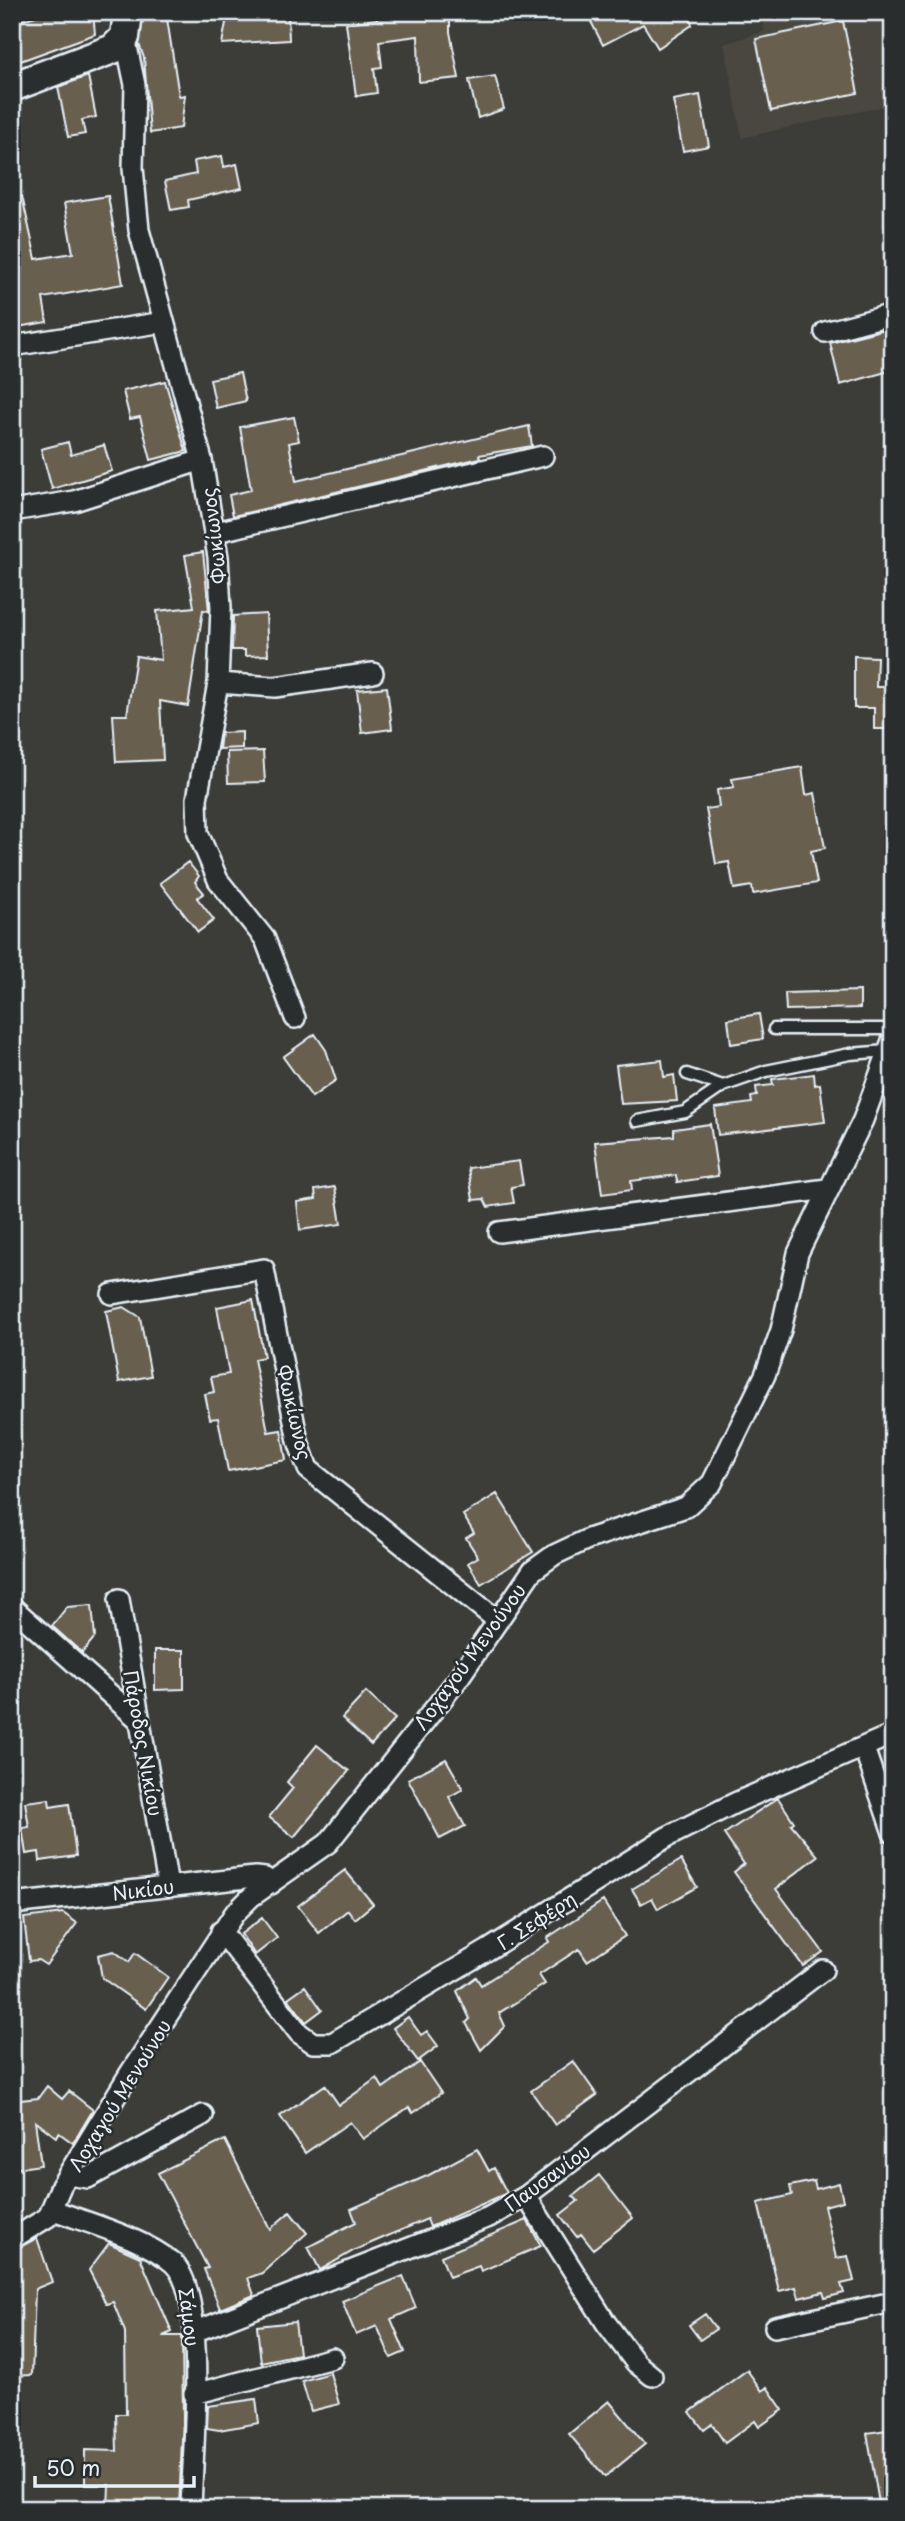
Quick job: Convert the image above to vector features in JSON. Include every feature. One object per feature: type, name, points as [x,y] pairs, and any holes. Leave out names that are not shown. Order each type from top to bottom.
[{"type":"main road","points":[[12,87],[118,46],[126,24]]},
{"type":"street","name":"Φωκίωνος","points":[[126,24],[135,85],[133,168],[136,212],[202,460],[216,532],[221,608],[218,683],[197,799],[198,833],[218,880],[265,939],[295,1018]]},
{"type":"street","points":[[825,332],[893,313]]},
{"type":"street","points":[[12,346],[164,323]]},
{"type":"street","points":[[216,532],[543,456]]},
{"type":"street","points":[[12,511],[84,498],[202,460]]},
{"type":"street","points":[[218,683],[275,687],[373,673]]},
{"type":"street","name":"Λοχαγού Μενούνου","points":[[12,2239],[39,2225],[51,2210],[68,2175],[221,1931],[246,1902],[328,1843],[458,1679],[527,1576],[554,1555],[588,1539],[686,1507],[712,1483],[765,1375],[781,1330],[792,1269],[827,1189],[863,1120],[890,1044]]},
{"type":"street","points":[[499,1232],[827,1189]]},
{"type":"street","name":"Φωκίωνος","points":[[112,1294],[264,1269],[298,1441],[308,1469],[497,1620]]},
{"type":"street","name":"Πάροδος Νικίου","points":[[119,1600],[168,1886]]},
{"type":"street","points":[[12,1607],[140,1721]]},
{"type":"street","name":"Γ. Σεφέρη","points":[[221,1931],[299,2033],[313,2043],[332,2043],[477,1957],[667,1838],[735,1803],[893,1734]]},
{"type":"street","points":[[864,1748],[893,1833]]},
{"type":"street","name":"Νικίου","points":[[12,1904],[261,1877],[271,1884]]},
{"type":"street","name":"Παυσανίου","points":[[194,2332],[489,2217],[526,2196],[823,1970]]},
{"type":"street","points":[[68,2175],[89,2178],[203,2115]]},
{"type":"street","points":[[526,2196],[618,2340],[652,2376]]},
{"type":"street","name":"Σάμου","points":[[51,2210],[122,2237],[175,2265],[187,2286],[194,2332],[191,2509]]},
{"type":"street","points":[[775,2327],[893,2302]]},
{"type":"street","points":[[194,2394],[333,2358]]},
{"type":"lane","points":[[774,1029],[893,1029]]},
{"type":"lane","points":[[637,1121],[685,1112],[723,1086],[741,1078],[890,1044]]},
{"type":"lane","points":[[687,1074],[723,1086]]},
{"type":"shaded area","points":[[762,12],[893,12],[893,104],[742,138],[724,44],[764,31]]},
{"type":"building","points":[[49,12],[93,12],[95,34],[12,64],[12,23]]},
{"type":"building","points":[[144,12],[166,12],[179,96],[185,95],[181,128],[150,133],[144,58],[139,44]]},
{"type":"building","points":[[228,12],[288,12],[289,40],[222,44]]},
{"type":"building","points":[[376,12],[450,12],[450,32],[459,78],[419,82],[418,36],[379,41],[382,67],[374,68],[377,93],[356,96],[346,23],[377,19]]},
{"type":"building","points":[[586,12],[689,12],[692,25],[658,48],[643,24],[603,45]]},
{"type":"building","points":[[843,21],[858,93],[771,111],[756,39]]},
{"type":"building","points":[[88,76],[96,117],[82,120],[85,134],[68,137],[58,87]]},
{"type":"building","points":[[495,76],[504,109],[478,118],[469,80]]},
{"type":"building","points":[[700,95],[709,146],[683,151],[673,100]]},
{"type":"building","points":[[222,156],[224,167],[237,164],[242,188],[188,200],[189,207],[171,210],[165,181],[196,174],[194,161]]},
{"type":"building","points":[[22,196],[36,259],[73,253],[64,203],[108,196],[123,284],[43,298],[47,322],[12,328],[12,197]]},
{"type":"building","points":[[893,327],[893,370],[840,385],[830,343]]},
{"type":"building","points":[[240,373],[246,401],[216,408],[210,379]]},
{"type":"building","points":[[165,381],[186,451],[151,460],[140,417],[130,419],[123,391]]},
{"type":"building","points":[[294,417],[299,441],[289,443],[296,481],[529,426],[532,446],[479,455],[480,458],[233,516],[229,495],[251,490],[240,427]]},
{"type":"building","points":[[68,442],[71,455],[104,445],[112,471],[52,489],[41,449]]},
{"type":"building","points":[[203,552],[209,611],[203,610],[188,706],[160,701],[163,760],[116,762],[113,715],[127,715],[136,656],[161,660],[157,611],[194,607],[185,555]]},
{"type":"building","points":[[266,614],[268,655],[245,656],[245,650],[232,650],[233,616]]},
{"type":"building","points":[[854,656],[877,657],[876,687],[893,687],[893,729],[874,729],[874,708],[854,708]]},
{"type":"building","points":[[387,687],[392,729],[362,733],[357,690]]},
{"type":"building","points":[[242,732],[242,748],[219,749],[221,733]]},
{"type":"building","points":[[263,751],[265,782],[228,783],[227,752]]},
{"type":"building","points":[[802,767],[806,795],[815,793],[825,848],[811,851],[817,883],[753,894],[752,886],[734,889],[729,862],[716,864],[706,809],[719,807],[717,790],[734,787],[732,779]]},
{"type":"building","points":[[188,862],[199,876],[195,882],[204,893],[197,898],[214,920],[198,932],[160,883]]},
{"type":"building","points":[[860,991],[860,1008],[786,1010],[785,993]]},
{"type":"building","points":[[759,1014],[763,1039],[731,1044],[728,1019]]},
{"type":"building","points":[[315,1034],[326,1050],[336,1080],[312,1097],[283,1057]]},
{"type":"building","points":[[662,1060],[664,1077],[674,1075],[677,1101],[621,1104],[616,1065]]},
{"type":"building","points":[[814,1074],[815,1085],[820,1084],[825,1122],[718,1135],[715,1108],[752,1103],[751,1097],[757,1096],[756,1087],[773,1085],[772,1079]]},
{"type":"building","points":[[710,1124],[718,1176],[677,1182],[676,1175],[631,1181],[632,1190],[602,1194],[595,1142],[674,1136],[674,1129]]},
{"type":"building","points":[[519,1161],[523,1185],[511,1187],[514,1203],[488,1207],[484,1199],[473,1200],[468,1168]]},
{"type":"building","points":[[335,1187],[341,1224],[300,1230],[297,1202],[316,1199],[315,1190]]},
{"type":"building","points":[[253,1300],[264,1357],[254,1359],[268,1432],[281,1430],[286,1460],[228,1471],[218,1418],[210,1419],[205,1394],[214,1392],[211,1377],[229,1374],[217,1307]]},
{"type":"building","points":[[124,1307],[140,1317],[151,1376],[119,1382],[106,1311]]},
{"type":"building","points":[[497,1494],[533,1552],[481,1584],[468,1563],[478,1557],[466,1538],[474,1533],[463,1515]]},
{"type":"building","points":[[92,1605],[95,1637],[82,1653],[52,1626],[67,1607]]},
{"type":"building","points":[[155,1650],[184,1650],[184,1689],[155,1690]]},
{"type":"building","points":[[366,1692],[395,1719],[371,1745],[342,1718]]},
{"type":"building","points":[[317,1745],[349,1771],[294,1837],[269,1817],[293,1788],[287,1782]]},
{"type":"building","points":[[446,1759],[463,1789],[449,1797],[465,1826],[440,1839],[408,1779]]},
{"type":"building","points":[[778,1798],[794,1822],[791,1824],[818,1856],[776,1889],[823,1952],[803,1966],[734,1872],[744,1864],[724,1834]]},
{"type":"building","points":[[49,1799],[50,1807],[69,1804],[76,1856],[40,1861],[39,1852],[26,1854],[22,1828],[29,1827],[25,1802]]},
{"type":"building","points":[[681,1860],[697,1887],[658,1909],[652,1898],[641,1904],[632,1889]]},
{"type":"building","points":[[345,1870],[373,1904],[355,1919],[348,1910],[319,1933],[298,1906]]},
{"type":"building","points":[[603,1901],[625,1936],[587,1961],[579,1949],[539,1975],[545,1984],[499,2013],[505,2026],[481,2050],[466,2023],[470,2019],[457,1991],[476,1977],[481,1985],[549,1942],[547,1938]]},
{"type":"building","points":[[63,1913],[77,1923],[46,1965],[38,1960],[29,1961],[24,1918]]},
{"type":"building","points":[[262,1918],[277,1938],[255,1955],[241,1934]]},
{"type":"building","points":[[114,1951],[129,1962],[135,1953],[168,1977],[146,2009],[102,1978],[98,1955]]},
{"type":"building","points":[[305,1986],[322,2010],[306,2022],[288,1998]]},
{"type":"building","points":[[408,2017],[421,2035],[427,2031],[438,2046],[418,2061],[393,2028]]},
{"type":"building","points":[[573,2061],[597,2095],[555,2125],[531,2091]]},
{"type":"building","points":[[420,2062],[441,2093],[413,2113],[409,2107],[363,2139],[350,2122],[305,2153],[280,2116],[325,2085],[339,2105],[377,2078],[383,2088]]},
{"type":"building","points":[[47,2086],[62,2099],[69,2091],[93,2110],[73,2143],[59,2133],[56,2137],[35,2121],[41,2165],[12,2169],[12,2101],[38,2098]]},
{"type":"building","points":[[225,2140],[270,2229],[290,2212],[307,2233],[262,2273],[248,2278],[254,2295],[220,2309],[204,2269],[208,2268],[158,2173]]},
{"type":"building","points":[[477,2149],[489,2171],[494,2168],[507,2193],[430,2227],[427,2219],[355,2250],[320,2270],[308,2247],[356,2222],[351,2209],[429,2175]]},
{"type":"building","points":[[599,2175],[633,2218],[593,2249],[581,2234],[577,2237],[560,2215],[578,2201],[573,2196]]},
{"type":"building","points":[[814,2181],[816,2189],[839,2183],[843,2201],[824,2206],[836,2258],[848,2256],[854,2281],[841,2284],[844,2293],[825,2298],[823,2292],[799,2298],[796,2287],[779,2291],[758,2203],[792,2195],[790,2186]]},
{"type":"building","points":[[527,2220],[541,2246],[481,2271],[479,2266],[449,2277],[441,2256]]},
{"type":"building","points":[[37,2238],[52,2282],[35,2289],[32,2375],[12,2376],[12,2251]]},
{"type":"building","points":[[109,2243],[140,2257],[172,2332],[163,2336],[182,2336],[183,2417],[179,2509],[108,2509],[109,2485],[85,2485],[85,2450],[117,2451],[116,2414],[126,2414],[125,2332],[113,2302],[106,2304],[89,2270]]},
{"type":"building","points":[[403,2276],[416,2308],[391,2319],[405,2352],[391,2358],[377,2326],[356,2335],[342,2301]]},
{"type":"building","points":[[705,2314],[716,2329],[700,2340],[689,2325]]},
{"type":"building","points":[[295,2322],[299,2354],[261,2362],[257,2326]]},
{"type":"building","points":[[747,2370],[762,2391],[767,2387],[783,2410],[759,2427],[755,2421],[725,2443],[712,2424],[704,2430],[690,2412]]},
{"type":"building","points":[[330,2373],[339,2404],[311,2411],[302,2381]]},
{"type":"building","points":[[256,2399],[259,2423],[219,2430],[207,2428],[208,2406]]},
{"type":"building","points":[[609,2401],[645,2444],[605,2477],[569,2434]]},
{"type":"building","points":[[893,2429],[893,2509],[880,2509],[867,2433]]}]
